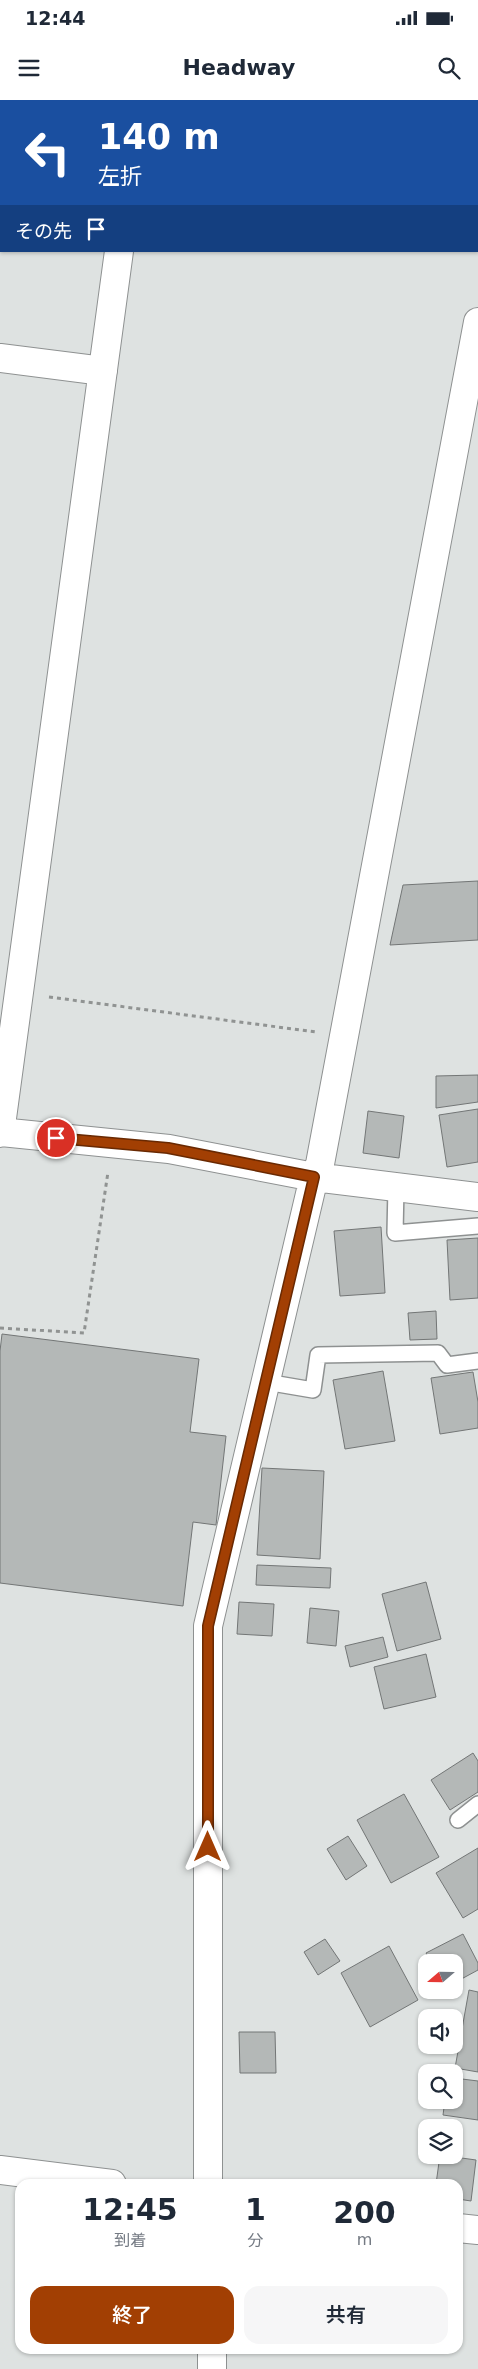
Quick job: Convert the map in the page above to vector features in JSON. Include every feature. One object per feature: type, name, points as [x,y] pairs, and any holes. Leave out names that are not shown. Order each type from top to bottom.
[{"type":"street","points":[[119,252],[0,1133],[168,1148],[314,1177],[478,1197]]},
{"type":"street","points":[[208,2179],[208,1626],[314,1177],[320,1164],[478,322]]},
{"type":"street","points":[[0,358],[103,371]]},
{"type":"street","points":[[0,2170],[72,2179]]},
{"type":"street","points":[[463,2228],[478,2230]]},
{"type":"street","points":[[212,2354],[212,2369]]},
{"type":"lane","points":[[396,1187],[395,1233],[478,1226]]},
{"type":"lane","points":[[266,1382],[313,1390],[318,1355],[438,1353],[447,1365],[478,1361]]},
{"type":"lane","points":[[458,1820],[478,1804]]},
{"type":"path","points":[[19,992],[344,1036]]},
{"type":"path","points":[[0,1328],[84,1333],[112,1143]]},
{"type":"building","points":[[478,881],[478,940],[390,945],[403,885]]},
{"type":"building","points":[[478,1075],[478,1102],[436,1108],[436,1076]]},
{"type":"building","points":[[478,1109],[478,1162],[447,1167],[439,1115]]},
{"type":"building","points":[[368,1111],[404,1116],[399,1158],[363,1153]]},
{"type":"building","points":[[381,1227],[385,1293],[340,1296],[334,1231]]},
{"type":"building","points":[[478,1238],[478,1298],[450,1300],[447,1240]]},
{"type":"building","points":[[436,1311],[437,1339],[410,1340],[408,1313]]},
{"type":"building","points":[[2,1334],[199,1359],[190,1432],[226,1436],[216,1525],[193,1522],[183,1606],[0,1583],[0,1351]]},
{"type":"building","points":[[383,1371],[395,1441],[345,1449],[333,1380]]},
{"type":"building","points":[[473,1372],[478,1402],[478,1428],[440,1434],[431,1378]]},
{"type":"building","points":[[262,1468],[324,1471],[320,1559],[257,1555]]},
{"type":"building","points":[[257,1565],[331,1568],[330,1588],[256,1585]]},
{"type":"building","points":[[426,1582],[441,1639],[397,1651],[382,1594]]},
{"type":"building","points":[[239,1602],[274,1604],[272,1636],[237,1634]]},
{"type":"building","points":[[310,1608],[339,1611],[336,1646],[307,1643]]},
{"type":"building","points":[[383,1637],[388,1657],[350,1667],[345,1646]]},
{"type":"building","points":[[426,1654],[436,1697],[384,1709],[374,1667]]},
{"type":"building","points":[[473,1753],[478,1761],[478,1792],[450,1810],[431,1780]]},
{"type":"building","points":[[404,1794],[439,1857],[391,1883],[357,1820]]},
{"type":"building","points":[[348,1836],[367,1866],[346,1880],[327,1849]]},
{"type":"building","points":[[478,1848],[478,1909],[463,1918],[436,1873]]},
{"type":"building","points":[[463,1934],[478,1963],[478,1970],[463,1978],[463,1954],[426,1953]]},
{"type":"building","points":[[325,1939],[340,1961],[318,1975],[304,1952]]},
{"type":"building","points":[[389,1946],[418,2000],[370,2027],[341,1973]]},
{"type":"building","points":[[469,1990],[478,1992],[478,2072],[463,2069],[463,2064],[456,2064],[458,2054],[463,2054],[463,2023]]},
{"type":"building","points":[[239,2032],[275,2032],[276,2073],[240,2073]]},
{"type":"building","points":[[463,2079],[478,2081],[478,2120],[443,2115],[444,2109],[463,2109]]},
{"type":"building","points":[[463,2158],[476,2160],[471,2201],[463,2200],[463,2179],[437,2179],[439,2164],[463,2164]]},
{"type":"route","points":[[56,1138],[168,1148],[314,1177],[208,1626],[208,1847]]}]
